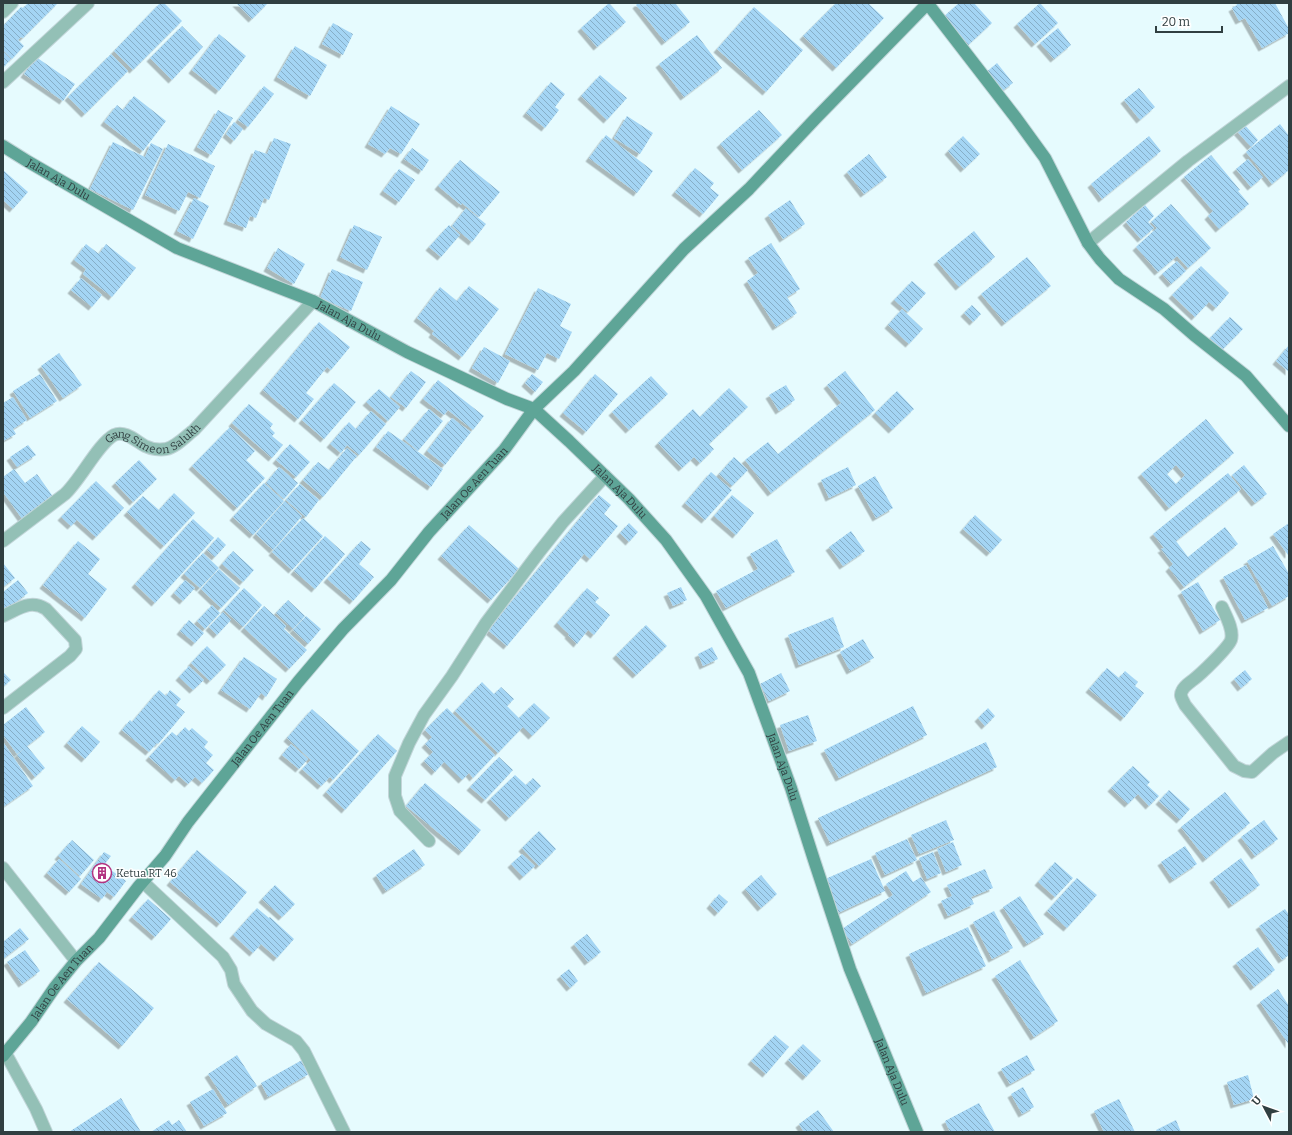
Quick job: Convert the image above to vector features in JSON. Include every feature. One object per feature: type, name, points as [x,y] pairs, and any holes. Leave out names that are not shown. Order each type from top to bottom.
[{"type":"street","points":[[3,12],[12,3]]},
{"type":"street","points":[[3,82],[88,3]]},
{"type":"street","points":[[928,4],[1045,158],[1088,243],[1100,259],[1120,278],[1164,309],[1246,376],[1289,426]]},
{"type":"street","name":"Jalan Oe Aen Tuan","points":[[4,1055],[31,1022],[55,987],[76,961],[99,938],[165,856],[188,822],[298,682],[343,629],[391,580],[429,532],[504,450],[534,410],[574,371],[684,249],[749,189],[816,118],[928,4]]},
{"type":"street","points":[[1088,243],[1188,161],[1289,86]]},
{"type":"street","name":"Jalan Aja Dulu","points":[[3,146],[177,248],[312,301],[407,352],[507,400],[534,410],[629,499],[666,540],[706,596],[749,673],[791,788],[850,969],[917,1132]]},
{"type":"street","name":"Gang Simeon Salukh","points":[[3,541],[69,490],[99,450],[112,436],[121,434],[127,435],[146,447],[166,449],[174,446],[194,430],[312,301]]},
{"type":"street","points":[[429,841],[400,811],[395,796],[395,776],[409,743],[424,715],[452,676],[486,623],[545,545],[605,476]]},
{"type":"street","points":[[3,616],[32,603],[40,605],[46,609],[75,640],[76,649],[70,656],[3,708]]},
{"type":"street","points":[[1222,607],[1230,628],[1231,639],[1225,648],[1185,686],[1181,695],[1186,705],[1234,766],[1244,771],[1252,772],[1273,753],[1289,742]]},
{"type":"street","points":[[3,868],[76,961]]},
{"type":"street","points":[[143,882],[223,957],[230,970],[234,984],[252,1011],[266,1024],[296,1040],[304,1051],[344,1132]]},
{"type":"street","points":[[4,1055],[36,1109],[46,1132]]},
{"type":"building","points":[[28,3],[58,3],[23,38],[21,37],[18,40],[24,46],[12,59],[3,50],[3,26],[21,7],[23,8]]},
{"type":"building","points":[[160,3],[164,3],[182,21],[133,70],[114,51]]},
{"type":"building","points":[[236,3],[268,3],[252,19]]},
{"type":"building","points":[[609,3],[626,22],[597,47],[581,28]]},
{"type":"building","points":[[638,3],[675,3],[690,22],[665,42],[636,5]]},
{"type":"building","points":[[836,3],[868,3],[884,18],[836,68],[803,36]]},
{"type":"building","points":[[959,3],[974,3],[992,23],[966,47],[940,20]]},
{"type":"building","points":[[1040,3],[1058,23],[1035,44],[1017,24]]},
{"type":"building","points":[[1236,3],[1275,3],[1289,29],[1289,33],[1262,48],[1245,18],[1239,21],[1232,8],[1237,5]]},
{"type":"building","points":[[754,7],[803,50],[766,92],[717,49]]},
{"type":"building","points":[[333,23],[353,34],[343,55],[322,44]]},
{"type":"building","points":[[182,26],[203,47],[172,80],[150,58]]},
{"type":"building","points":[[1058,28],[1071,45],[1054,59],[1040,43]]},
{"type":"building","points":[[219,34],[246,56],[219,91],[192,70]]},
{"type":"building","points":[[697,35],[722,68],[684,97],[659,64]]},
{"type":"building","points":[[295,46],[327,65],[310,96],[277,77]]},
{"type":"building","points":[[3,51],[11,59],[3,68]]},
{"type":"building","points":[[111,54],[128,71],[85,114],[68,97]]},
{"type":"building","points":[[36,57],[75,84],[63,101],[24,74]]},
{"type":"building","points":[[997,63],[1013,83],[998,94],[983,75]]},
{"type":"building","points":[[600,75],[627,98],[607,120],[581,96]]},
{"type":"building","points":[[551,82],[565,94],[555,107],[559,110],[545,128],[526,113]]},
{"type":"building","points":[[264,86],[274,94],[248,127],[238,120]]},
{"type":"building","points":[[1139,88],[1155,107],[1140,120],[1124,100]]},
{"type":"building","points":[[134,96],[166,121],[143,151],[104,122],[117,105],[123,110]]},
{"type":"building","points":[[391,106],[420,124],[401,154],[390,148],[385,154],[368,144]]},
{"type":"building","points":[[218,110],[233,118],[211,155],[197,147]]},
{"type":"building","points":[[759,110],[782,135],[742,170],[720,144]]},
{"type":"building","points":[[627,116],[653,133],[640,154],[614,138]]},
{"type":"building","points":[[234,122],[243,129],[234,141],[226,134]]},
{"type":"building","points":[[1244,124],[1258,140],[1251,147],[1236,130]]},
{"type":"building","points":[[1280,124],[1289,136],[1289,170],[1272,184],[1246,152]]},
{"type":"building","points":[[606,135],[653,171],[637,193],[589,158]]},
{"type":"building","points":[[963,136],[980,154],[964,169],[948,151]]},
{"type":"building","points":[[1149,136],[1161,151],[1102,199],[1091,184]]},
{"type":"building","points":[[274,138],[291,144],[269,200],[264,198],[256,218],[250,216],[246,228],[227,221],[255,150],[267,154]]},
{"type":"building","points":[[113,142],[145,157],[151,143],[163,149],[133,210],[90,189]]},
{"type":"building","points":[[168,144],[215,166],[200,198],[188,192],[179,211],[145,195]]},
{"type":"building","points":[[412,148],[429,160],[422,171],[404,159]]},
{"type":"building","points":[[869,154],[887,177],[864,194],[847,172]]},
{"type":"building","points":[[1211,155],[1240,190],[1238,191],[1249,204],[1219,229],[1208,216],[1213,211],[1184,177]]},
{"type":"building","points":[[1248,159],[1263,177],[1251,187],[1236,169]]},
{"type":"building","points":[[460,160],[500,192],[479,217],[462,203],[461,205],[438,186]]},
{"type":"building","points":[[695,168],[714,183],[710,188],[719,195],[703,214],[675,192]]},
{"type":"building","points":[[399,169],[415,180],[399,202],[383,191]]},
{"type":"building","points":[[3,170],[28,192],[13,209],[3,200]]},
{"type":"building","points":[[194,198],[209,206],[193,239],[177,231]]},
{"type":"building","points":[[790,200],[805,224],[783,239],[768,215]]},
{"type":"building","points":[[1171,204],[1211,248],[1188,268],[1177,256],[1158,272],[1136,247],[1157,228],[1151,222]]},
{"type":"building","points":[[1145,205],[1154,216],[1148,222],[1154,228],[1141,239],[1126,222]]},
{"type":"building","points":[[466,208],[486,224],[472,242],[452,226]]},
{"type":"building","points":[[354,225],[382,237],[367,270],[340,257]]},
{"type":"building","points":[[449,225],[460,235],[441,257],[429,247]]},
{"type":"building","points":[[974,231],[995,257],[959,287],[937,261]]},
{"type":"building","points":[[771,243],[800,289],[787,297],[797,313],[776,327],[747,281],[758,273],[748,258]]},
{"type":"building","points":[[86,244],[99,254],[106,244],[136,268],[112,297],[83,274],[86,269],[74,260]]},
{"type":"building","points":[[278,248],[305,264],[294,284],[267,268]]},
{"type":"building","points":[[1027,257],[1051,286],[1005,323],[981,294]]},
{"type":"building","points":[[1177,261],[1186,271],[1171,284],[1162,274]]},
{"type":"building","points":[[1201,266],[1229,293],[1216,308],[1209,302],[1195,317],[1172,295]]},
{"type":"building","points":[[332,269],[363,282],[351,311],[320,298]]},
{"type":"building","points":[[81,278],[102,295],[92,307],[71,290]]},
{"type":"building","points":[[912,281],[926,293],[908,312],[894,300]]},
{"type":"building","points":[[469,286],[499,309],[462,357],[432,334],[434,331],[417,318],[440,287],[457,301]]},
{"type":"building","points":[[538,288],[571,304],[560,326],[572,332],[559,359],[547,353],[538,370],[505,354]]},
{"type":"building","points":[[972,305],[981,314],[973,322],[964,313]]},
{"type":"building","points":[[902,309],[923,329],[909,344],[888,325]]},
{"type":"building","points":[[1230,317],[1243,329],[1222,350],[1210,338]]},
{"type":"building","points":[[319,322],[350,347],[331,370],[327,367],[306,393],[314,399],[298,419],[263,390]]},
{"type":"building","points":[[1289,345],[1289,372],[1276,361]]},
{"type":"building","points":[[484,347],[510,361],[498,383],[472,368]]},
{"type":"building","points":[[59,353],[82,385],[63,398],[41,366]]},
{"type":"building","points":[[411,371],[426,382],[406,408],[391,397]]},
{"type":"building","points":[[845,371],[875,410],[771,493],[745,460],[768,442],[778,454],[841,403],[827,385]]},
{"type":"building","points":[[40,374],[57,401],[30,418],[13,391]]},
{"type":"building","points":[[532,374],[543,382],[535,392],[525,383]]},
{"type":"building","points":[[595,374],[618,394],[586,432],[563,413]]},
{"type":"building","points":[[651,376],[668,394],[629,430],[612,412]]},
{"type":"building","points":[[438,380],[484,416],[473,430],[448,410],[444,415],[423,399]]},
{"type":"building","points":[[334,383],[356,402],[324,439],[302,420]]},
{"type":"building","points":[[786,385],[795,400],[779,411],[769,395]]},
{"type":"building","points":[[729,388],[748,407],[709,444],[714,449],[700,463],[694,457],[682,468],[658,443],[693,409],[700,417]]},
{"type":"building","points":[[379,389],[400,407],[388,421],[366,402]]},
{"type":"building","points":[[897,391],[914,409],[892,430],[875,413]]},
{"type":"building","points":[[13,397],[27,420],[13,429],[16,434],[3,441],[3,403]]},
{"type":"building","points":[[249,404],[273,424],[270,428],[275,433],[272,436],[283,445],[272,458],[232,423]]},
{"type":"building","points":[[429,409],[443,421],[418,451],[404,439]]},
{"type":"building","points":[[371,411],[386,424],[359,455],[347,445],[341,453],[330,444],[349,422],[356,429]]},
{"type":"building","points":[[452,418],[471,432],[445,465],[427,451]]},
{"type":"building","points":[[1206,419],[1234,453],[1169,508],[1141,474]],"holes":[[[1176,465],[1185,475],[1176,484],[1167,474]]]},
{"type":"building","points":[[230,427],[255,451],[246,460],[265,478],[237,508],[192,466]]},
{"type":"building","points":[[388,431],[443,469],[431,487],[376,447]]},
{"type":"building","points":[[290,444],[310,462],[296,477],[276,460]]},
{"type":"building","points":[[28,445],[36,455],[17,467],[10,457]]},
{"type":"building","points":[[347,448],[357,456],[323,497],[303,480],[318,462],[329,470]]},
{"type":"building","points":[[734,457],[748,470],[732,486],[719,474]]},
{"type":"building","points":[[139,460],[157,479],[133,502],[115,483]]},
{"type":"building","points":[[1244,465],[1267,494],[1255,503],[1232,475]]},
{"type":"building","points":[[279,467],[298,483],[284,499],[266,483]]},
{"type":"building","points":[[848,467],[856,485],[829,498],[821,480]]},
{"type":"building","points":[[14,469],[25,483],[37,474],[54,498],[23,520],[3,492],[3,477]]},
{"type":"building","points":[[711,472],[732,490],[705,520],[685,503]]},
{"type":"building","points":[[1228,473],[1241,489],[1176,541],[1188,557],[1225,527],[1238,544],[1184,587],[1169,568],[1173,564],[1161,549],[1164,548],[1153,534]]},
{"type":"building","points":[[875,476],[893,508],[876,518],[858,486]]},
{"type":"building","points":[[96,481],[124,508],[96,537],[77,520],[71,526],[61,517]]},
{"type":"building","points":[[264,483],[284,501],[253,535],[233,517]]},
{"type":"building","points":[[300,484],[319,500],[306,517],[286,500]]},
{"type":"building","points":[[174,493],[195,513],[164,546],[127,512],[143,496],[159,510]]},
{"type":"building","points":[[599,495],[611,505],[604,514],[618,526],[590,559],[584,554],[507,646],[488,630]]},
{"type":"building","points":[[732,495],[754,513],[736,535],[714,516]]},
{"type":"building","points":[[285,501],[302,516],[273,550],[256,534]]},
{"type":"building","points":[[975,515],[1002,540],[990,553],[963,529]]},
{"type":"building","points":[[303,518],[323,536],[292,570],[272,552]]},
{"type":"building","points":[[193,519],[214,538],[155,603],[135,584]]},
{"type":"building","points":[[629,523],[638,532],[629,542],[620,533]]},
{"type":"building","points":[[1289,523],[1289,554],[1288,555],[1273,534]]},
{"type":"building","points":[[469,525],[519,569],[491,600],[441,556]]},
{"type":"building","points":[[851,531],[865,551],[843,566],[829,547]]},
{"type":"building","points":[[325,536],[345,554],[315,589],[294,571]]},
{"type":"building","points":[[218,537],[226,545],[215,557],[207,550]]},
{"type":"building","points":[[777,539],[795,572],[726,608],[716,591],[758,569],[750,554]]},
{"type":"building","points":[[78,541],[100,559],[88,574],[107,589],[85,618],[43,585]]},
{"type":"building","points":[[361,541],[371,549],[359,564],[374,577],[353,601],[327,579]]},
{"type":"building","points":[[1273,546],[1289,574],[1289,596],[1272,606],[1247,561]]},
{"type":"building","points":[[233,551],[254,570],[243,582],[222,564]]},
{"type":"building","points":[[203,553],[219,568],[200,588],[184,574]]},
{"type":"building","points":[[3,563],[15,578],[3,587]]},
{"type":"building","points":[[1246,565],[1268,608],[1245,620],[1223,577]]},
{"type":"building","points":[[219,569],[240,588],[221,608],[201,589]]},
{"type":"building","points":[[18,580],[28,593],[3,612],[3,592]]},
{"type":"building","points":[[185,580],[195,588],[183,601],[174,593]]},
{"type":"building","points":[[1198,582],[1220,620],[1203,631],[1181,592]]},
{"type":"building","points":[[681,587],[687,600],[673,606],[667,593]]},
{"type":"building","points":[[244,588],[262,605],[243,627],[224,610]]},
{"type":"building","points":[[587,588],[599,598],[595,602],[610,615],[594,635],[588,630],[577,644],[557,623]]},
{"type":"building","points":[[288,600],[305,616],[293,629],[276,613]]},
{"type":"building","points":[[212,605],[220,613],[205,629],[197,621]]},
{"type":"building","points":[[264,606],[286,626],[284,629],[307,650],[289,669],[244,628]]},
{"type":"building","points":[[223,612],[231,620],[217,635],[209,627]]},
{"type":"building","points":[[306,616],[321,629],[308,644],[293,630]]},
{"type":"building","points":[[833,617],[844,647],[799,665],[788,635]]},
{"type":"building","points":[[189,620],[204,633],[195,643],[180,631]]},
{"type":"building","points":[[646,625],[667,646],[636,675],[616,655]]},
{"type":"building","points":[[863,639],[874,658],[850,671],[840,652]]},
{"type":"building","points":[[207,646],[226,665],[210,681],[191,663]]},
{"type":"building","points":[[712,647],[718,659],[703,666],[698,654]]},
{"type":"building","points":[[244,657],[277,679],[266,697],[261,693],[250,709],[221,690]]},
{"type":"building","points":[[189,666],[204,680],[193,690],[179,677]]},
{"type":"building","points":[[1107,668],[1119,678],[1125,671],[1138,682],[1135,686],[1144,693],[1124,718],[1089,689]]},
{"type":"building","points":[[1245,670],[1252,679],[1241,688],[1234,679]]},
{"type":"building","points":[[3,672],[11,680],[3,687]]},
{"type":"building","points":[[781,673],[790,691],[769,701],[760,684]]},
{"type":"building","points":[[482,682],[494,694],[501,687],[514,699],[507,706],[519,718],[534,703],[550,718],[532,736],[523,727],[498,753],[455,711]]},
{"type":"building","points":[[159,690],[166,696],[170,690],[181,699],[176,705],[185,712],[158,744],[157,743],[149,752],[122,730],[130,720],[132,722]]},
{"type":"building","points":[[913,706],[927,735],[839,778],[824,750]]},
{"type":"building","points":[[26,707],[45,732],[17,754],[3,735],[3,725]]},
{"type":"building","points":[[447,708],[495,755],[473,778],[469,773],[462,780],[444,762],[435,772],[424,761],[433,752],[425,744],[432,737],[425,730]]},
{"type":"building","points":[[988,708],[995,716],[985,726],[978,718]]},
{"type":"building","points":[[312,709],[359,751],[333,780],[330,777],[321,786],[302,769],[311,760],[287,738]]},
{"type":"building","points":[[808,715],[817,741],[789,751],[780,725]]},
{"type":"building","points":[[82,726],[100,742],[85,759],[67,743]]},
{"type":"building","points":[[185,727],[189,731],[192,728],[208,742],[204,747],[213,755],[206,763],[214,770],[202,783],[195,777],[188,784],[179,776],[175,780],[149,757],[172,732],[177,736]]},
{"type":"building","points":[[378,734],[397,751],[345,810],[326,792]]},
{"type":"building","points":[[3,742],[33,786],[3,807]]},
{"type":"building","points":[[986,742],[997,767],[830,843],[818,818]]},
{"type":"building","points":[[291,744],[308,759],[299,769],[282,755]]},
{"type":"building","points":[[27,746],[45,768],[35,777],[17,755]]},
{"type":"building","points":[[499,757],[513,770],[485,800],[470,787]]},
{"type":"building","points":[[1133,766],[1150,782],[1147,785],[1159,796],[1149,806],[1138,794],[1128,804],[1111,788]]},
{"type":"building","points":[[515,775],[526,785],[533,778],[541,786],[509,818],[490,799]]},
{"type":"building","points":[[425,783],[481,830],[462,852],[406,806]]},
{"type":"building","points":[[1169,790],[1190,809],[1180,820],[1159,801]]},
{"type":"building","points":[[1225,792],[1250,823],[1206,859],[1181,827]]},
{"type":"building","points":[[946,820],[954,840],[919,854],[911,835]]},
{"type":"building","points":[[1264,820],[1278,839],[1255,856],[1241,837]]},
{"type":"building","points":[[539,831],[556,849],[539,866],[522,848]]},
{"type":"building","points":[[907,839],[917,860],[885,875],[875,853]]},
{"type":"building","points":[[72,840],[94,860],[80,876],[58,856]]},
{"type":"building","points":[[953,842],[962,865],[946,872],[937,849]]},
{"type":"building","points":[[1185,846],[1197,864],[1173,880],[1161,862]]},
{"type":"building","points":[[414,849],[425,865],[386,891],[376,875]]},
{"type":"building","points":[[197,850],[247,892],[220,924],[170,882]]},
{"type":"building","name":"Ketua RT 46","points":[[104,852],[111,856],[104,865],[126,881],[114,897],[107,892],[102,899],[81,884]]},
{"type":"building","points":[[933,852],[941,873],[927,879],[919,858]]},
{"type":"building","points":[[522,854],[535,866],[523,877],[511,864]]},
{"type":"building","points":[[1241,858],[1260,885],[1232,905],[1213,879]]},
{"type":"building","points":[[59,859],[81,879],[69,892],[47,873]]},
{"type":"building","points":[[871,859],[885,891],[838,913],[823,880]]},
{"type":"building","points":[[1055,862],[1073,878],[1055,897],[1038,882]]},
{"type":"building","points":[[985,869],[993,888],[971,897],[974,904],[948,916],[941,901],[952,896],[947,885]]},
{"type":"building","points":[[906,871],[913,882],[921,877],[931,892],[852,944],[842,929],[893,895],[886,884]]},
{"type":"building","points":[[761,875],[777,894],[761,908],[745,889]]},
{"type":"building","points":[[1077,878],[1097,895],[1067,928],[1047,911]]},
{"type":"building","points":[[275,885],[295,904],[282,917],[262,899]]},
{"type":"building","points":[[719,894],[728,902],[718,913],[710,905]]},
{"type":"building","points":[[1020,896],[1044,934],[1027,944],[1003,907]]},
{"type":"building","points":[[148,899],[171,919],[155,937],[132,917]]},
{"type":"building","points":[[257,908],[269,918],[270,917],[294,939],[277,958],[261,944],[253,953],[233,935]]},
{"type":"building","points":[[1285,909],[1289,915],[1289,955],[1282,960],[1259,926]]},
{"type":"building","points":[[994,911],[1013,948],[992,959],[973,922]]},
{"type":"building","points":[[968,927],[986,966],[926,993],[909,954]]},
{"type":"building","points":[[20,928],[29,939],[3,959],[3,942]]},
{"type":"building","points":[[587,934],[601,952],[588,962],[574,944]]},
{"type":"building","points":[[1258,947],[1275,970],[1254,987],[1236,963]]},
{"type":"building","points":[[25,950],[40,971],[22,984],[7,962]]},
{"type":"building","points":[[1020,960],[1058,1021],[1034,1037],[995,976]]},
{"type":"building","points":[[99,962],[154,1008],[122,1046],[67,999]]},
{"type":"building","points":[[569,969],[578,981],[570,988],[560,976]]},
{"type":"building","points":[[1278,989],[1289,1006],[1289,1045],[1260,1002]]},
{"type":"building","points":[[775,1035],[789,1047],[766,1074],[751,1061]]},
{"type":"building","points":[[803,1044],[821,1061],[806,1077],[788,1060]]},
{"type":"building","points":[[237,1055],[257,1086],[228,1105],[208,1074]]},
{"type":"building","points":[[1027,1055],[1035,1070],[1010,1084],[1001,1069]]},
{"type":"building","points":[[302,1060],[309,1074],[268,1097],[261,1083]]},
{"type":"building","points":[[1248,1075],[1254,1099],[1234,1105],[1227,1082]]},
{"type":"building","points":[[1023,1087],[1034,1107],[1022,1114],[1011,1094]]},
{"type":"building","points":[[213,1089],[227,1113],[204,1126],[190,1102]]},
{"type":"building","points":[[121,1098],[141,1132],[69,1132]]},
{"type":"building","points":[[1119,1099],[1135,1132],[1104,1132],[1094,1111]]},
{"type":"building","points":[[979,1103],[995,1132],[950,1132],[945,1121]]},
{"type":"building","points":[[818,1110],[834,1132],[804,1132],[799,1124]]},
{"type":"building","points":[[169,1120],[172,1125],[179,1120],[187,1132],[151,1132]]},
{"type":"building","points":[[1176,1120],[1181,1132],[1157,1132],[1156,1130]]},
{"type":"place","name":"Ketua RT 46","points":[[102,873]]}]
